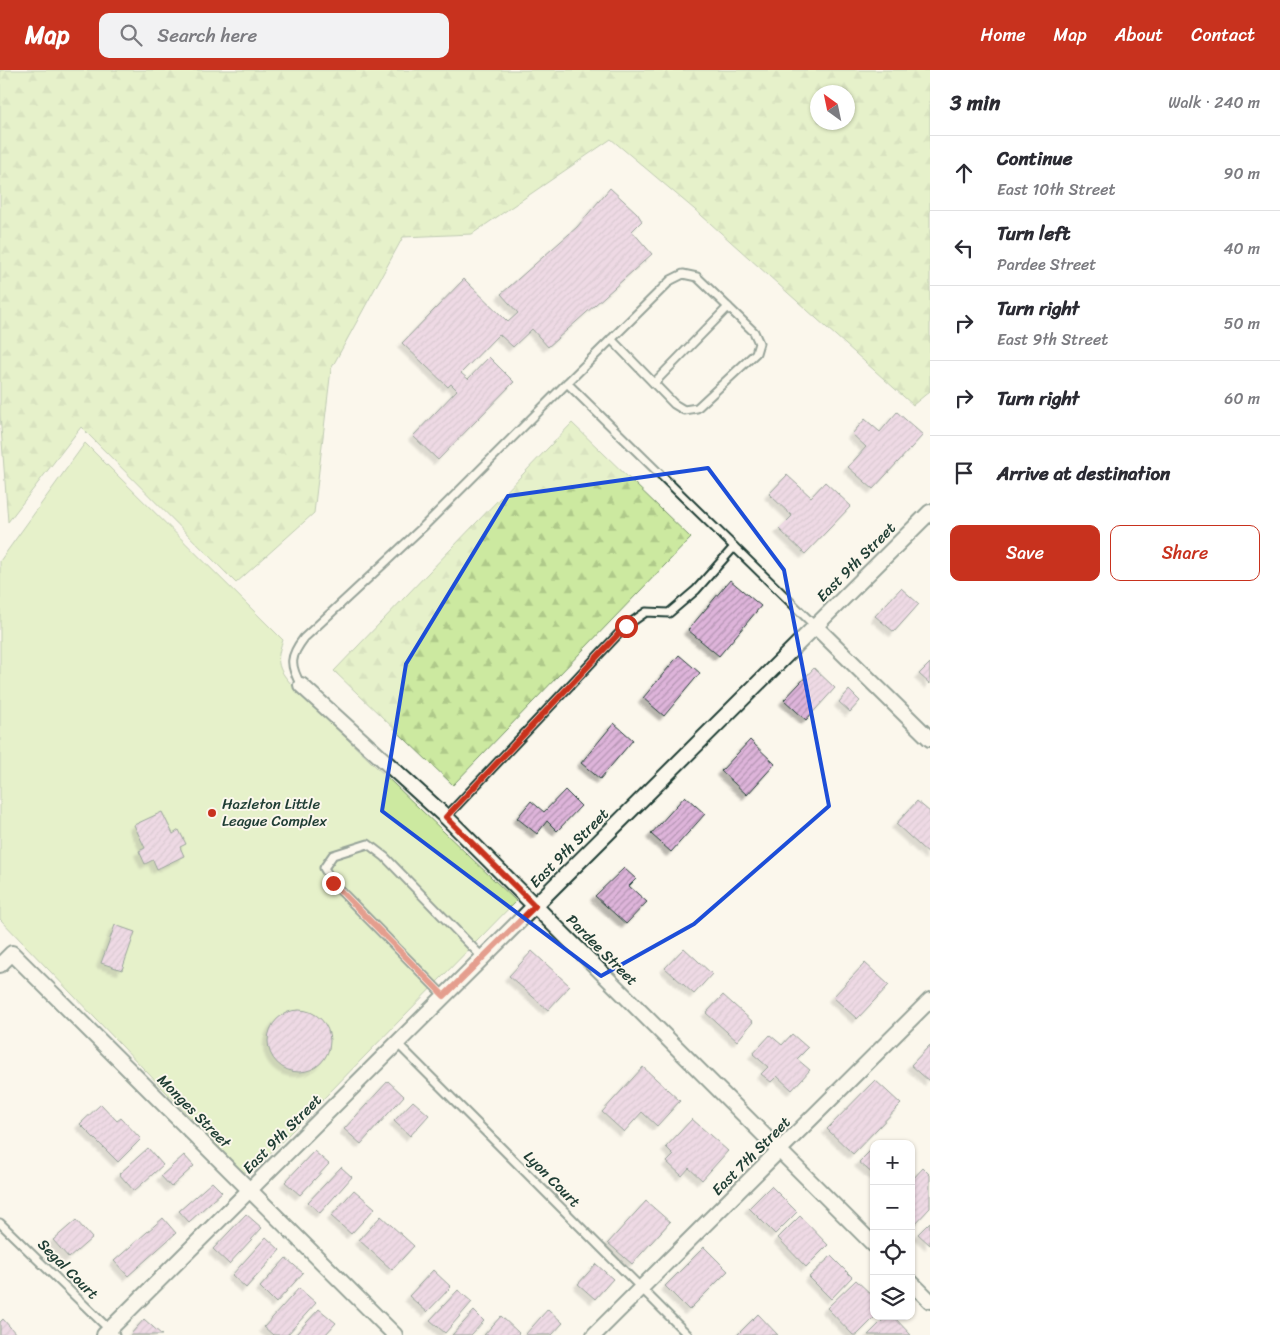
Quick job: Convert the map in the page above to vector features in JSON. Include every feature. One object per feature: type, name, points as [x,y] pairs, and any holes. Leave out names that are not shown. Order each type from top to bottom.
[{"type":"street","name":"East 9th Street","points":[[110,1333],[396,1043],[930,512]]},
{"type":"street","points":[[815,626],[930,739]]},
{"type":"street","name":"Pardee Street","points":[[300,685],[446,817],[870,1241]]},
{"type":"street","name":"Monges Street","points":[[0,965],[12,953],[394,1335]]},
{"type":"street","name":"East 7th Street","points":[[594,1335],[780,1150],[928,1007]]},
{"type":"street","points":[[915,1286],[930,1301]]},
{"type":"lane","points":[[300,685],[292,671],[292,659],[295,650],[304,638],[422,528],[610,340],[671,280],[683,274],[697,277],[754,332],[759,343],[756,353],[697,408],[684,410],[674,404],[610,340]]},
{"type":"lane","points":[[654,383],[728,307]]},
{"type":"lane","points":[[567,383],[815,626]]},
{"type":"lane","points":[[446,817],[626,626],[646,612],[669,613],[696,590],[734,547]]},
{"type":"lane","points":[[444,996],[333,883],[324,868],[333,855],[368,844],[385,858],[482,958]]},
{"type":"lane","name":"Lyon Court","points":[[396,1043],[688,1335]]},
{"type":"lane","name":"Segal Court","points":[[0,1223],[110,1333]]},
{"type":"highlighted area","points":[[708,468],[784,570],[829,806],[694,924],[601,976],[382,811],[406,664],[508,496]]},
{"type":"green space","points":[[0,70],[930,70],[930,391],[913,405],[701,215],[611,139],[472,234],[403,237],[331,369],[314,513],[236,583],[81,427],[8,522],[0,414]]},
{"type":"green space","points":[[572,423],[691,538],[453,785],[334,671]]},
{"type":"green space","name":"Hazleton Little League Complex","points":[[85,443],[283,640],[279,656],[280,668],[297,691],[516,901],[252,1172],[244,1172],[239,1168],[0,919],[0,561]]},
{"type":"building","points":[[610,188],[637,213],[642,221],[632,231],[652,254],[548,347],[532,329],[513,347],[499,334],[461,373],[468,379],[489,357],[514,382],[438,460],[413,436],[457,390],[451,384],[448,387],[402,343],[464,279],[508,322],[518,313],[501,294],[577,227]]},
{"type":"building","points":[[897,412],[923,435],[873,489],[848,467],[866,447],[852,434],[865,419],[880,432]]},
{"type":"building","points":[[787,475],[811,497],[825,482],[851,506],[805,554],[779,529],[792,516],[769,494]]},
{"type":"building","points":[[730,580],[761,606],[719,656],[688,630]]},
{"type":"building","points":[[901,588],[919,604],[894,632],[875,616]]},
{"type":"building","points":[[679,655],[700,673],[664,716],[643,698]]},
{"type":"building","points":[[930,663],[930,684],[919,674]]},
{"type":"building","points":[[814,668],[835,688],[806,720],[784,700]]},
{"type":"building","points":[[849,690],[860,701],[850,712],[839,702]]},
{"type":"building","points":[[614,723],[633,740],[600,779],[581,763]]},
{"type":"building","points":[[750,740],[775,764],[747,795],[721,771]]},
{"type":"building","points":[[565,790],[581,806],[557,831],[547,821],[537,834],[517,818],[531,801],[544,812]]},
{"type":"building","points":[[685,796],[705,814],[671,852],[651,834]]},
{"type":"building","points":[[917,801],[930,812],[930,855],[896,824]]},
{"type":"building","points":[[162,812],[173,834],[179,830],[186,844],[180,847],[184,856],[157,869],[153,860],[145,864],[139,851],[145,848],[134,825]]},
{"type":"building","points":[[624,868],[636,879],[629,886],[647,902],[626,924],[595,896]]},
{"type":"building","points":[[115,925],[135,932],[122,970],[101,963]]},
{"type":"building","points":[[684,948],[712,974],[694,994],[665,968]]},
{"type":"building","points":[[532,951],[570,986],[548,1010],[509,976]]},
{"type":"building","points":[[865,963],[889,985],[857,1019],[833,997]]},
{"type":"building","points":[[723,995],[753,1022],[737,1041],[706,1013]]},
{"type":"building","points":[[299,1010],[311,1012],[321,1019],[328,1029],[330,1041],[328,1053],[321,1063],[311,1070],[299,1072],[287,1070],[277,1063],[270,1053],[268,1041],[270,1029],[277,1019],[287,1012]]},
{"type":"building","points":[[792,1034],[808,1048],[797,1059],[810,1070],[792,1090],[777,1076],[771,1082],[761,1074],[768,1067],[753,1054],[770,1035],[782,1045]]},
{"type":"building","points":[[930,1045],[930,1080],[929,1081],[911,1065]]},
{"type":"building","points":[[643,1067],[680,1101],[657,1126],[642,1112],[624,1132],[602,1112]]},
{"type":"building","points":[[875,1080],[901,1104],[853,1154],[827,1129]]},
{"type":"building","points":[[388,1081],[404,1096],[361,1144],[344,1129]]},
{"type":"building","points":[[413,1101],[429,1115],[410,1136],[394,1121]]},
{"type":"building","points":[[101,1104],[117,1121],[121,1118],[141,1139],[118,1162],[80,1124]]},
{"type":"building","points":[[692,1119],[728,1151],[702,1180],[689,1168],[682,1176],[667,1162],[674,1155],[666,1147]]},
{"type":"building","points":[[148,1148],[163,1165],[134,1191],[119,1174]]},
{"type":"building","points":[[314,1151],[329,1164],[300,1195],[285,1182]]},
{"type":"building","points":[[870,1151],[870,1172],[859,1162]]},
{"type":"building","points":[[184,1155],[194,1166],[171,1187],[161,1176]]},
{"type":"building","points":[[341,1167],[352,1177],[320,1213],[308,1202]]},
{"type":"building","points":[[923,1168],[930,1175],[930,1208],[915,1224],[915,1185],[915,1177]]},
{"type":"building","points":[[212,1182],[222,1192],[189,1222],[179,1211]]},
{"type":"building","points":[[771,1186],[797,1212],[775,1234],[749,1208]]},
{"type":"building","points":[[354,1190],[375,1208],[351,1234],[331,1216]]},
{"type":"building","points":[[646,1201],[670,1222],[632,1264],[608,1243]]},
{"type":"building","points":[[246,1214],[262,1228],[229,1264],[213,1249]]},
{"type":"building","points":[[381,1216],[414,1246],[392,1270],[359,1240]]},
{"type":"building","points":[[800,1216],[828,1245],[806,1267],[778,1238]]},
{"type":"building","points":[[163,1218],[176,1233],[128,1276],[114,1261]]},
{"type":"building","points":[[76,1220],[92,1238],[69,1258],[53,1240]]},
{"type":"building","points":[[930,1222],[930,1245],[918,1234]]},
{"type":"building","points":[[266,1237],[280,1250],[246,1288],[232,1275]]},
{"type":"building","points":[[704,1247],[728,1271],[689,1310],[665,1286]]},
{"type":"building","points":[[831,1256],[852,1277],[831,1299],[809,1277]]},
{"type":"building","points":[[286,1258],[303,1273],[276,1303],[260,1287]]},
{"type":"building","points":[[596,1264],[613,1279],[595,1299],[578,1284]]},
{"type":"building","points":[[433,1270],[451,1287],[427,1312],[409,1296]]},
{"type":"building","points":[[856,1280],[870,1293],[870,1320],[872,1320],[857,1335],[853,1335],[827,1308]]},
{"type":"building","points":[[299,1288],[316,1303],[287,1335],[273,1335],[264,1327]]},
{"type":"building","points":[[458,1290],[472,1302],[445,1333],[430,1320]]},
{"type":"building","points":[[319,1309],[336,1323],[325,1335],[295,1335]]},
{"type":"building","points":[[548,1309],[563,1323],[552,1335],[525,1335]]},
{"type":"building","points":[[474,1311],[484,1321],[471,1335],[452,1335]]},
{"type":"building","points":[[758,1314],[778,1335],[737,1335]]},
{"type":"building","points":[[501,1316],[519,1333],[517,1335],[484,1335]]},
{"type":"building","points":[[3,1319],[17,1335],[0,1335],[0,1322]]},
{"type":"building","points":[[144,1319],[162,1335],[130,1335]]},
{"type":"building","points":[[883,1320],[897,1320],[911,1335],[868,1335]]},
{"type":"place","name":"Hazleton Little League Complex","points":[[212,813]]},
{"type":"route","points":[[333,883],[444,996],[535,906],[446,817],[626,626]]}]
